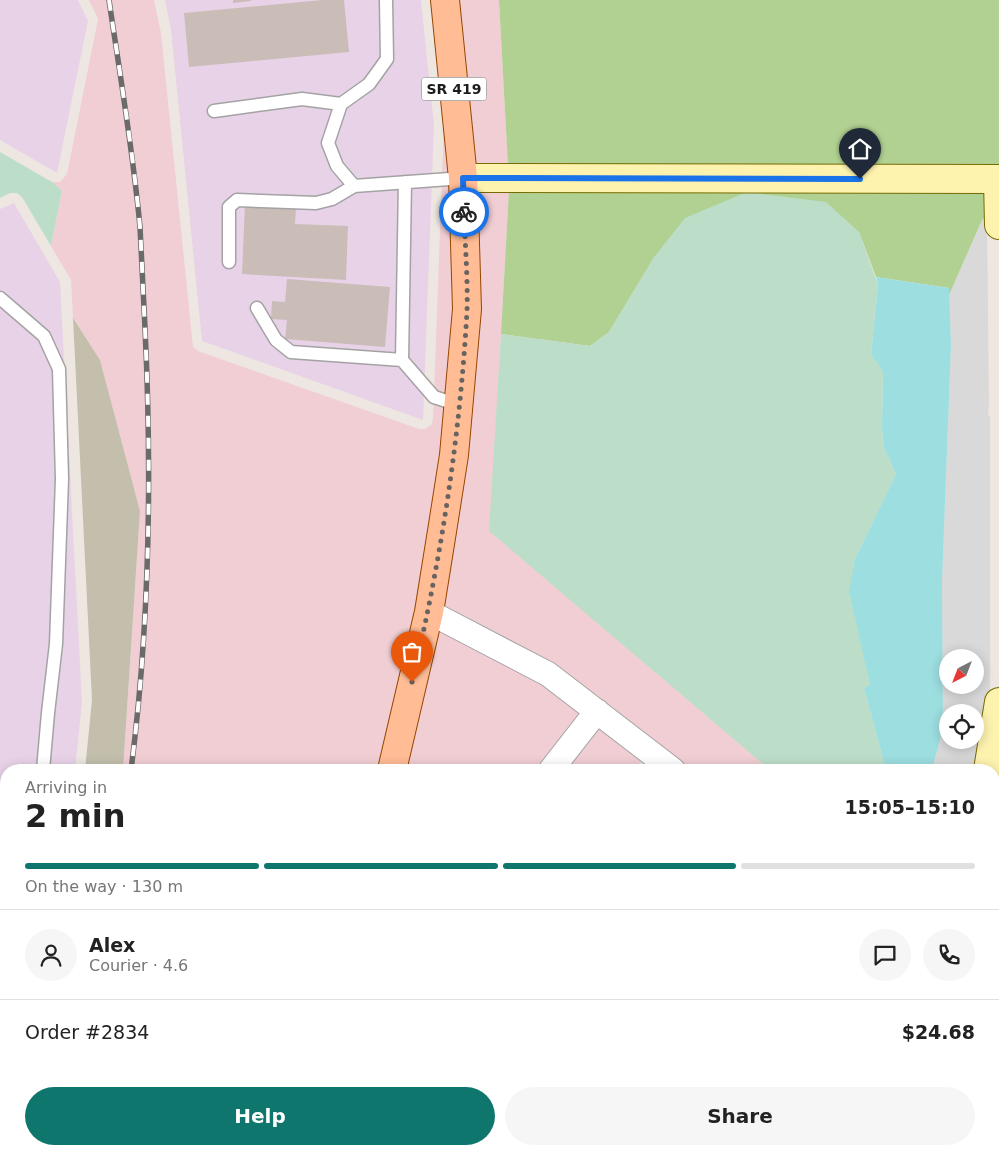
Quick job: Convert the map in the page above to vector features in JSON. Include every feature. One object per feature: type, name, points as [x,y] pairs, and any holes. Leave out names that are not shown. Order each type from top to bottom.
[{"type":"main road","name":"SR 419","points":[[393,764],[429,612],[454,455],[467,309],[463,178],[444,0]]},
{"type":"street","points":[[463,178],[999,179],[999,225]]},
{"type":"street","points":[[429,612],[548,674],[597,711],[658,764]]},
{"type":"street","points":[[989,764],[999,702]]},
{"type":"street","points":[[556,764],[597,711]]},
{"type":"lane","points":[[354,186],[337,166],[328,143],[341,104],[369,84],[387,59],[386,0]]},
{"type":"lane","points":[[214,111],[302,99],[341,104]]},
{"type":"lane","points":[[229,262],[228,207],[237,200],[316,203],[332,199],[354,186],[463,178]]},
{"type":"lane","points":[[405,182],[402,360],[434,397],[459,405]]},
{"type":"lane","points":[[0,298],[44,336],[59,369],[62,479],[56,644],[44,764]]},
{"type":"lane","points":[[256,308],[276,340],[292,352],[402,360]]},
{"type":"shaded area","points":[[0,0],[78,0],[88,21],[57,173],[0,140]]},
{"type":"shaded area","points":[[89,0],[154,0],[161,33],[193,347],[198,351],[419,429],[425,429],[431,425],[433,419],[444,125],[431,0],[433,0],[451,179],[455,310],[443,455],[418,609],[413,617],[416,619],[381,764],[123,764],[140,511],[100,360],[73,318],[71,280],[51,246],[62,191],[52,182],[60,182],[67,174],[98,19]]},
{"type":"shaded area","points":[[165,0],[421,0],[434,125],[423,420],[202,341],[171,30]]},
{"type":"shaded area","points":[[457,0],[499,0],[508,166],[473,166]]},
{"type":"shaded area","points":[[475,190],[509,190],[490,531],[763,764],[684,764],[556,664],[442,604]]},
{"type":"shaded area","points":[[14,203],[60,282],[82,702],[76,764],[0,764],[0,209]]},
{"type":"shaded area","points":[[987,216],[988,415],[990,416],[990,690],[984,727],[984,704],[943,704],[943,694],[984,694],[984,649],[942,649],[942,582],[951,345],[949,295],[982,220]]},
{"type":"shaded area","points":[[73,318],[100,360],[140,511],[123,764],[86,764],[92,700]]},
{"type":"shaded area","points":[[436,630],[541,684],[580,714],[542,764],[405,764]]},
{"type":"shaded area","points":[[598,728],[641,762],[640,764],[570,764]]},
{"type":"shaded area","points":[[939,743],[939,749],[980,749],[978,764],[934,764]]},
{"type":"green space","points":[[499,0],[999,0],[999,167],[508,166]]},
{"type":"green space","points":[[0,152],[52,182],[62,191],[51,246],[22,197],[17,193],[10,193],[0,198]]},
{"type":"green space","points":[[509,190],[987,191],[987,216],[982,220],[949,295],[949,288],[876,277],[859,232],[655,256],[609,332],[590,346],[501,334]]},
{"type":"green space","points":[[747,192],[826,202],[859,232],[878,285],[871,354],[883,372],[882,429],[884,448],[896,474],[855,559],[862,645],[870,685],[864,688],[884,764],[763,764],[489,531],[501,334],[590,346],[609,332],[655,256],[685,218]]},
{"type":"water","points":[[876,277],[949,288],[951,345],[942,582],[942,649],[939,649],[939,694],[943,694],[943,704],[939,704],[939,743],[934,764],[884,764],[864,688],[870,685],[849,591],[855,559],[896,474],[884,448],[882,429],[883,372],[871,354],[878,285]]},
{"type":"building","points":[[233,0],[251,0],[251,1],[233,3]]},
{"type":"building","points":[[323,0],[344,0],[349,52],[189,67],[184,13]]},
{"type":"building","points":[[245,204],[296,207],[295,224],[348,226],[346,280],[242,274]]},
{"type":"building","points":[[287,279],[390,287],[385,347],[285,339],[287,320],[271,319],[272,301],[285,302]]},
{"type":"railway","points":[[109,0],[130,142],[140,227],[147,383],[149,494],[146,604],[132,764]]},
{"type":"way so far","points":[[412,682],[429,612],[454,455],[467,309],[464,212]]},
{"type":"route","points":[[464,212],[463,178],[860,179]]}]
